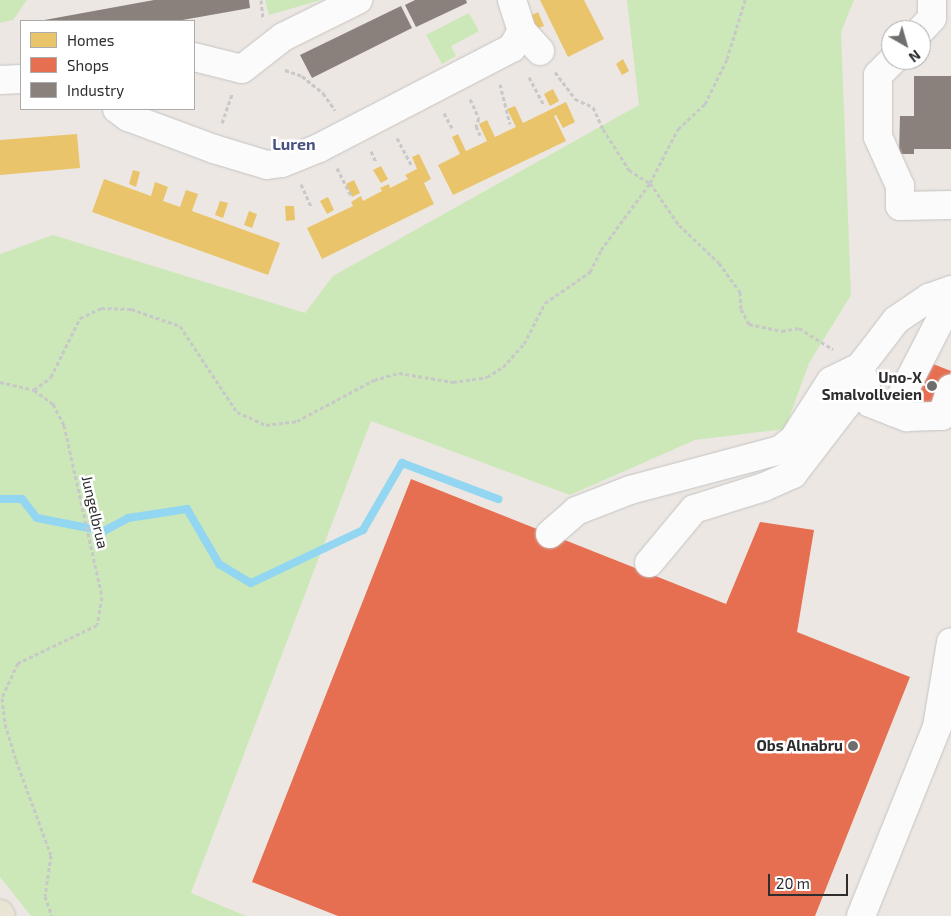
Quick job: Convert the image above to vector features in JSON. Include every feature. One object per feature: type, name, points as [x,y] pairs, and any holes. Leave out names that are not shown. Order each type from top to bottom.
[{"type":"street","points":[[195,57],[242,69],[283,37],[358,0]]},
{"type":"street","points":[[512,0],[522,31],[540,52]]},
{"type":"street","points":[[930,20],[932,18],[932,0]]},
{"type":"street","points":[[119,110],[135,120],[267,165],[292,161],[512,48],[522,31]]},
{"type":"street","points":[[883,70],[878,75],[878,137],[900,186],[900,206],[951,205]]},
{"type":"street","points":[[0,80],[20,79]]},
{"type":"street","points":[[947,297],[951,336]]},
{"type":"street","points":[[649,562],[694,508],[764,487],[793,474],[847,404],[860,367],[896,320],[947,297]]},
{"type":"street","points":[[894,412],[947,297]]},
{"type":"street","points":[[860,367],[870,403],[907,417],[942,416],[951,388]]},
{"type":"street","points":[[550,534],[576,511],[630,490],[780,450],[793,440],[832,381],[860,367]]},
{"type":"street","points":[[861,916],[937,727],[951,642]]},
{"type":"path","points":[[261,0],[263,16]]},
{"type":"path","points":[[0,382],[34,390],[52,377],[80,318],[101,308],[131,309],[180,326],[237,412],[266,426],[297,421],[374,380],[399,373],[422,379],[470,382],[487,377],[503,367],[524,344],[545,303],[590,272],[601,250],[650,183],[678,129],[705,104],[727,59],[745,0]]},
{"type":"path","points":[[540,52],[576,99],[593,107],[602,129],[629,170],[650,183],[679,225],[706,247],[736,285],[740,292],[741,309],[749,324],[782,332],[799,328],[806,335]]},
{"type":"path","points":[[489,61],[506,98],[506,114],[510,124]]},
{"type":"path","points":[[242,69],[288,70],[302,76],[327,96],[347,133]]},
{"type":"path","points":[[459,76],[479,118],[476,126],[480,135]]},
{"type":"path","points":[[385,114],[412,166]]},
{"type":"path","name":"Jungelbrua","points":[[34,390],[53,404],[64,425],[100,587],[101,608],[97,624],[18,663],[2,698],[6,724],[16,760],[51,855],[45,896],[52,916]]},
{"type":"green space","points":[[0,0],[27,0],[13,20],[0,23]]},
{"type":"green space","points":[[265,0],[321,0],[269,15]]},
{"type":"green space","points":[[627,0],[854,0],[841,32],[851,295],[809,363],[785,429],[695,440],[570,495],[371,421],[191,893],[246,916],[31,916],[0,877],[0,254],[53,235],[305,313],[333,276],[639,105]]},
{"type":"green space","points":[[469,13],[479,31],[451,46],[456,56],[442,64],[426,35]]},
{"type":"building: Homes","points":[[540,0],[584,0],[604,39],[568,57]]},
{"type":"building: Homes","points":[[538,12],[544,26],[536,29],[530,16]]},
{"type":"building: Homes","points":[[623,59],[629,71],[622,75],[616,64]]},
{"type":"building: Homes","points":[[553,89],[559,101],[550,106],[544,94]]},
{"type":"building: Homes","points":[[566,102],[575,122],[563,128],[556,115],[554,116],[566,141],[453,195],[438,165],[460,154],[452,137],[458,134],[466,151],[487,141],[479,124],[487,120],[495,137],[516,127],[507,109],[515,106],[523,123]]},
{"type":"building: Homes","points":[[77,134],[80,168],[0,175],[0,140]]},
{"type":"building: Homes","points":[[419,154],[431,179],[424,183],[434,204],[322,259],[307,228],[353,206],[351,202],[361,196],[363,201],[382,191],[380,188],[389,184],[390,188],[408,179],[405,175],[417,169],[412,157]]},
{"type":"building: Homes","points":[[381,166],[388,179],[381,183],[373,170]]},
{"type":"building: Homes","points":[[133,170],[140,172],[136,187],[129,184]]},
{"type":"building: Homes","points":[[104,179],[151,196],[155,182],[168,187],[163,201],[180,207],[186,190],[198,194],[192,211],[280,243],[268,275],[92,212]]},
{"type":"building: Homes","points":[[354,180],[360,193],[352,197],[346,184]]},
{"type":"building: Homes","points":[[328,197],[334,210],[327,214],[320,201]]},
{"type":"building: Homes","points":[[220,201],[228,203],[223,218],[215,215]]},
{"type":"building: Homes","points":[[285,206],[294,206],[295,220],[286,221]]},
{"type":"building: Homes","points":[[249,211],[257,214],[252,228],[244,225]]},
{"type":"building: Shops","name":"Uno-X Smalvollveien","points":[[928,362],[951,371],[938,408],[914,398]]},
{"type":"building: Shops","points":[[411,479],[726,604],[760,522],[814,530],[797,632],[910,677],[815,916],[338,916],[252,882]]},
{"type":"building: Industry","points":[[154,0],[249,0],[250,8],[183,20],[44,20]]},
{"type":"building: Industry","points":[[415,0],[466,0],[467,3],[416,27],[405,5]]},
{"type":"building: Industry","points":[[401,6],[412,28],[312,78],[300,55]]},
{"type":"building: Industry","points":[[914,76],[951,76],[951,149],[914,149],[914,154],[899,154],[900,116],[914,116]]},
{"type":"waterway","points":[[0,499],[22,499],[37,518],[104,531],[128,518],[187,509],[219,564],[251,583],[363,530],[402,463],[498,499]]},
{"type":"place","name":"Uno-X Smalvollveien","points":[[932,386]]},
{"type":"place","name":"Obs Alnabru","points":[[853,746]]},
{"type":"district","name":"Luren","points":[[294,144]]}]
